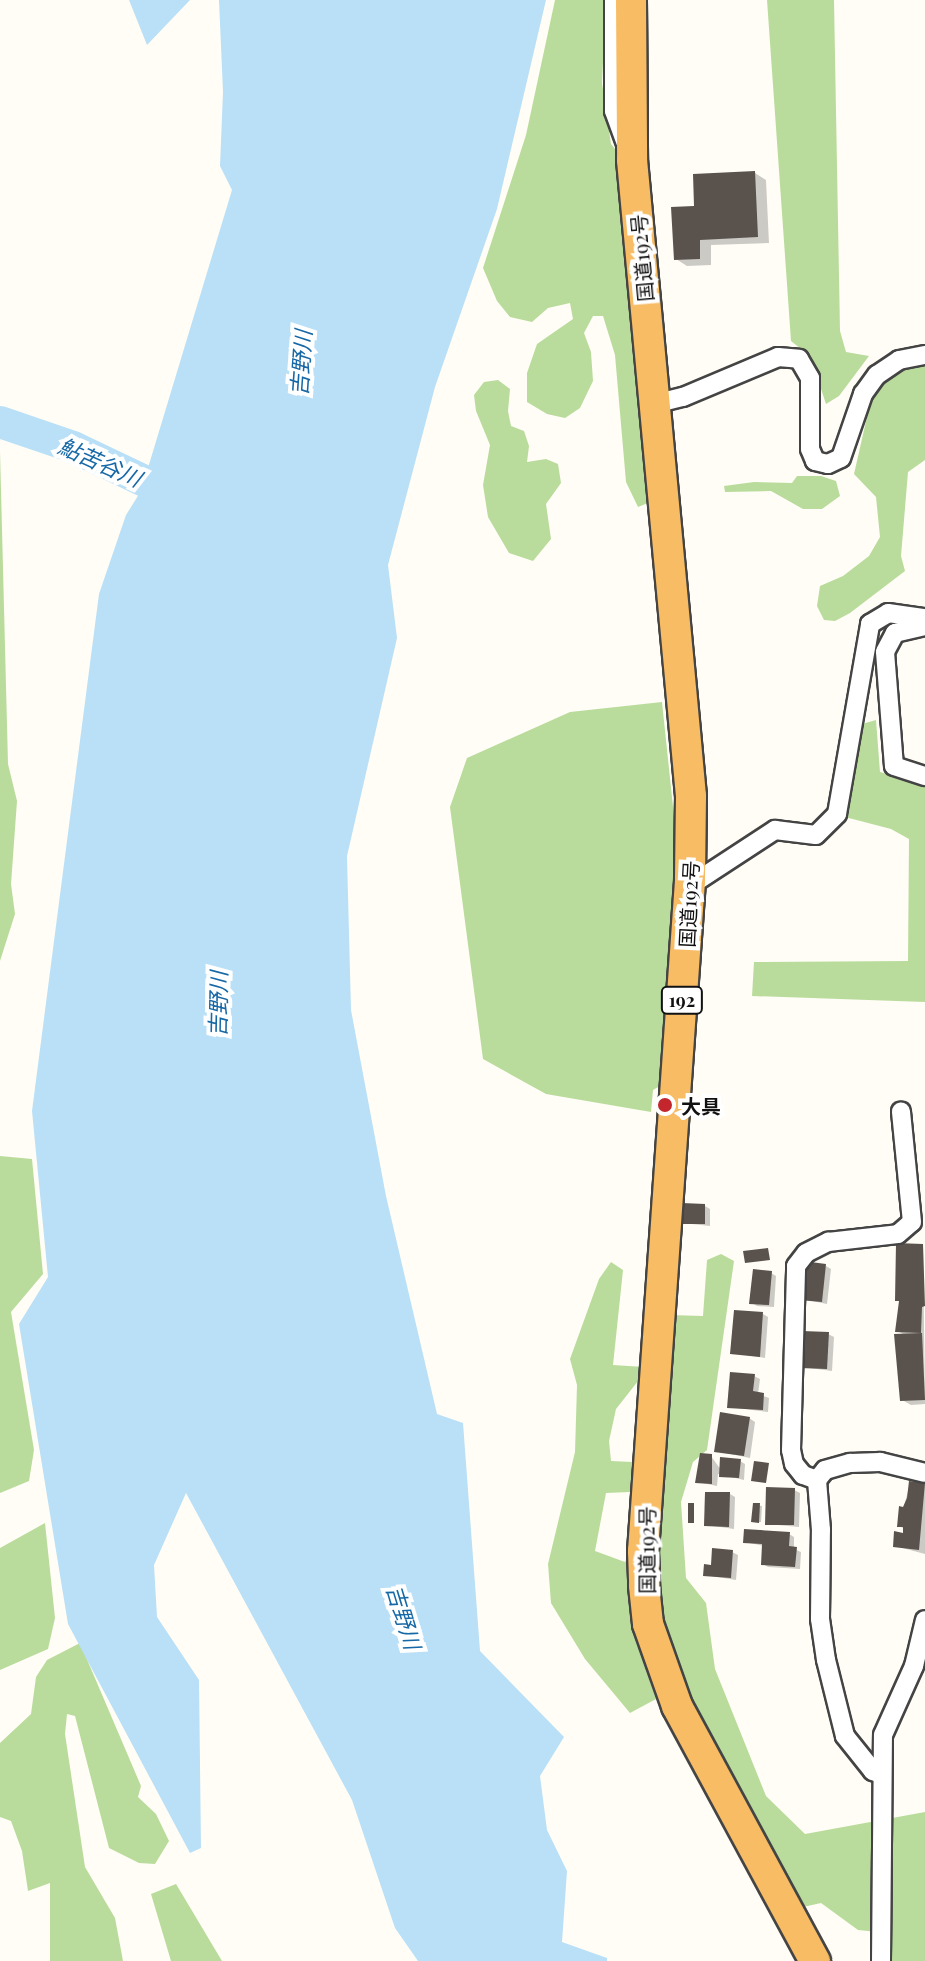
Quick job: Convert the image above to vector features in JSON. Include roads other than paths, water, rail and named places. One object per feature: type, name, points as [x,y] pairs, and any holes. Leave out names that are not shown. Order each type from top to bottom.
[{"type":"highway","name":"国道192号","points":[[631,0],[632,160],[691,796],[690,881],[643,1551],[644,1586],[648,1624],[677,1706],[815,1961]]},
{"type":"street","points":[[614,0],[614,111],[632,160]]},
{"type":"street","points":[[654,404],[683,397],[778,357],[799,359],[810,378],[810,449],[815,461],[828,464],[841,458],[863,394],[877,375],[899,360],[925,355]]},
{"type":"street","points":[[690,881],[700,879],[775,830],[816,835],[837,814],[870,624],[888,613],[925,618]]},
{"type":"street","points":[[925,626],[895,633],[885,652],[894,766],[925,776]]},
{"type":"street","points":[[817,1480],[803,1475],[794,1464],[791,1450],[796,1266],[806,1253],[828,1242],[898,1234],[918,1221],[901,1112]]},
{"type":"street","points":[[881,1774],[873,1771],[845,1736],[826,1660],[820,1619],[821,1530],[817,1480],[825,1470],[850,1463],[880,1462],[925,1473]]},
{"type":"street","points":[[881,1961],[883,1735],[914,1666],[925,1620]]},
{"type":"water","points":[[129,0],[190,0],[147,45]]},
{"type":"water","name":"吉野川","points":[[219,0],[546,0],[497,209],[435,387],[388,565],[397,638],[347,856],[351,1010],[386,1196],[437,1414],[463,1423],[480,1651],[564,1737],[540,1776],[547,1830],[567,1871],[562,1942],[607,1958],[607,1961],[418,1961],[395,1928],[352,1800],[186,1493],[154,1565],[157,1617],[199,1680],[201,1848],[190,1853],[68,1624],[19,1324],[48,1277],[32,1111],[99,594],[126,515],[141,491],[232,190],[220,166],[223,92]]},
{"type":"waterway","name":"鮎苦谷川","points":[[0,422],[73,447],[163,490],[182,486]]},
{"type":"place","name":"大具","points":[[665,1105]]}]
